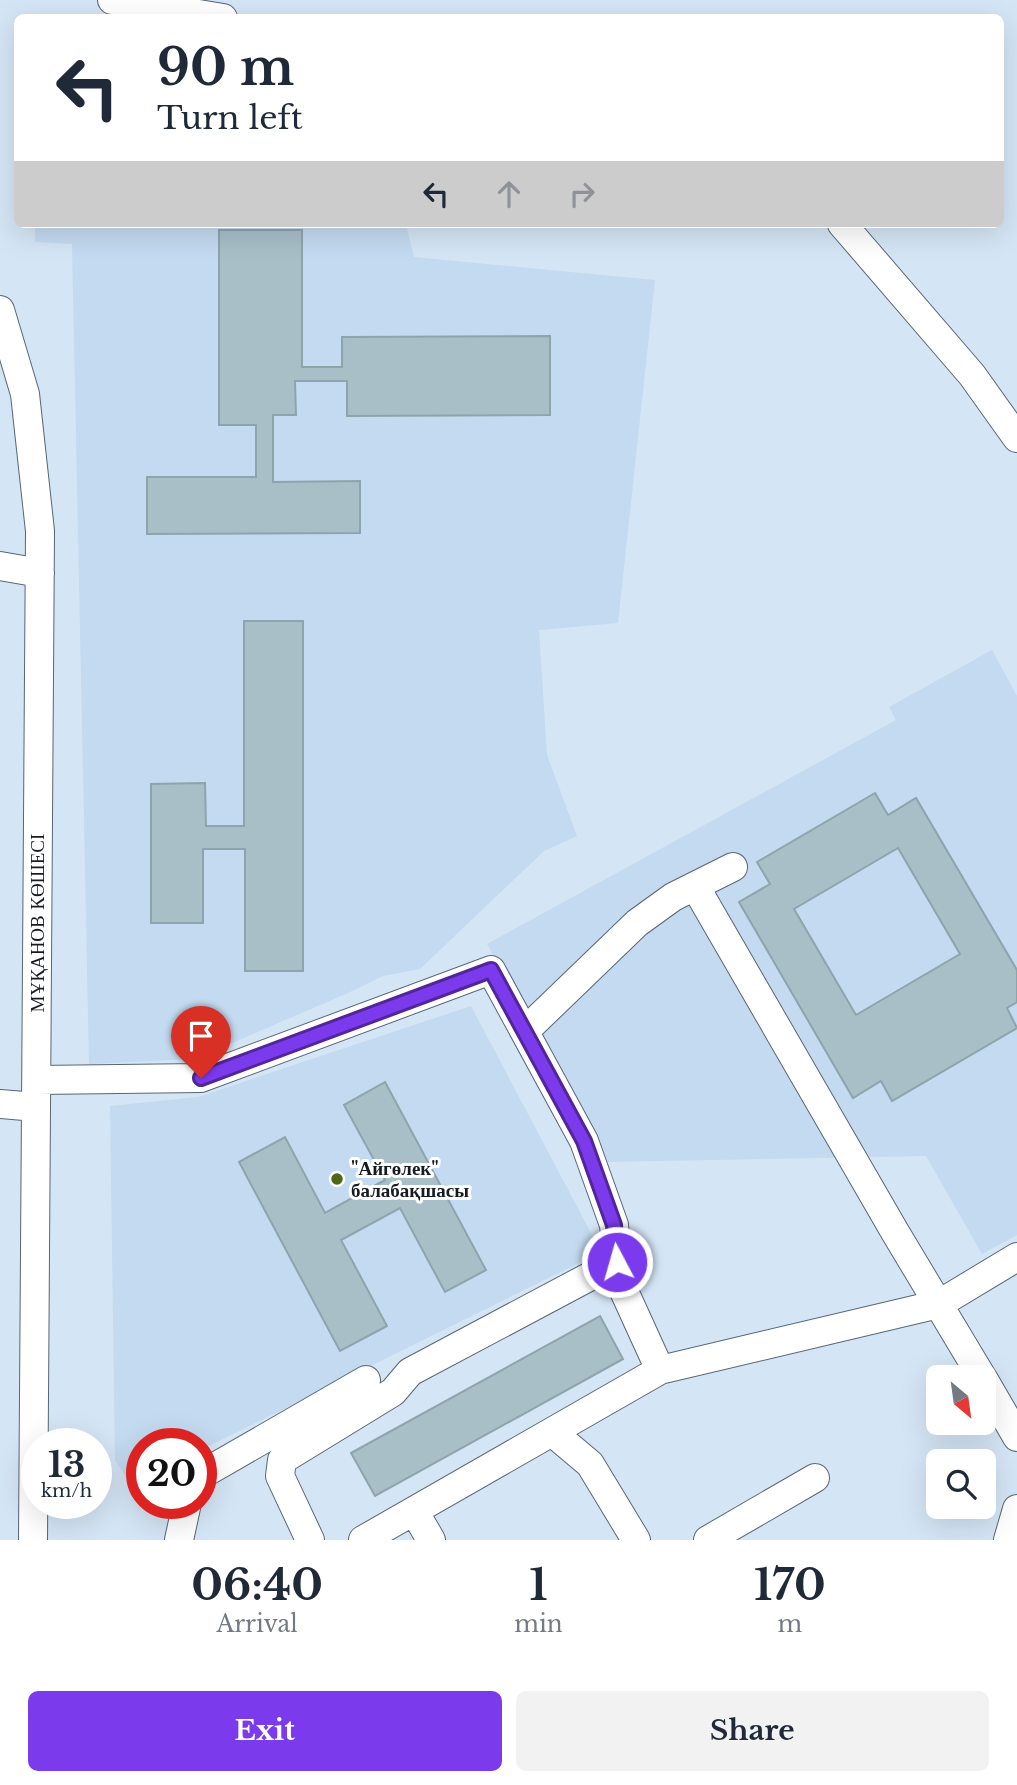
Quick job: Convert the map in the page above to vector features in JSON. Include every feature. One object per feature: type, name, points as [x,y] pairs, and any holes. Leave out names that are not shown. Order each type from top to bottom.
[{"type":"street","points":[[112,0],[198,14]]},
{"type":"street","points":[[845,228],[972,375],[1017,439]]},
{"type":"street","name":"МҰҚАНОВ КӨШЕСІ","points":[[0,310],[25,394],[40,531],[33,1540]]},
{"type":"street","points":[[0,566],[40,573]]},
{"type":"street","points":[[525,1031],[637,923],[673,897],[733,867]]},
{"type":"street","points":[[695,886],[975,1365]]},
{"type":"street","points":[[0,1104],[36,1093],[201,1078],[491,970],[584,1141],[614,1225],[619,1280],[660,1370]]},
{"type":"street","points":[[363,1540],[660,1370],[939,1304],[1017,1257]]},
{"type":"street","points":[[299,1535],[280,1476],[282,1460],[393,1392],[410,1372],[617,1262]]},
{"type":"street","points":[[217,1466],[366,1380]]},
{"type":"street","points":[[996,1401],[1017,1437]]},
{"type":"street","points":[[552,1432],[590,1464],[635,1540]]},
{"type":"street","points":[[708,1540],[816,1478]]},
{"type":"street","points":[[1008,1540],[1017,1510]]},
{"type":"street","points":[[414,1511],[431,1540]]},
{"type":"street","points":[[179,1540],[184,1519]]},
{"type":"shaded area","points":[[35,228],[407,228],[414,257],[655,280],[618,623],[539,630],[547,755],[577,836],[544,851],[420,969],[383,976],[195,1059],[89,1064],[72,244],[35,242]]},
{"type":"shaded area","points":[[992,650],[1017,696],[1017,1235],[982,1254],[926,1156],[607,1162],[487,944],[896,720],[889,707]]},
{"type":"shaded area","name":"\"Айгөлек\" балабақшасы","points":[[471,1006],[601,1252],[217,1442],[217,1428],[126,1428],[126,1477],[115,1460],[110,1106],[198,1097]]},
{"type":"building","points":[[219,230],[302,230],[302,367],[342,367],[342,337],[550,336],[550,415],[347,416],[347,381],[295,381],[296,415],[273,415],[273,482],[360,481],[360,533],[147,534],[147,477],[256,477],[256,425],[219,425]]},
{"type":"building","points":[[244,621],[303,621],[303,971],[245,971],[245,849],[203,849],[203,923],[151,923],[151,784],[205,783],[206,826],[244,826]]},
{"type":"building","points":[[875,793],[888,815],[916,798],[1017,970],[1017,1002],[1007,1008],[1017,1028],[892,1101],[881,1081],[853,1098],[739,902],[770,884],[757,862]],"holes":[[[898,848],[960,954],[856,1015],[794,909]]]},
{"type":"building","points":[[385,1082],[486,1270],[445,1292],[400,1208],[341,1240],[387,1326],[340,1351],[239,1162],[285,1137],[325,1213],[385,1180],[344,1105]]},
{"type":"building","points":[[600,1316],[623,1359],[375,1496],[351,1453]]},
{"type":"place","name":"\"Айгөлек\" балабақшасы","points":[[337,1179]]},
{"type":"route","points":[[201,1078],[491,970],[584,1141],[614,1225],[617,1262]]}]
